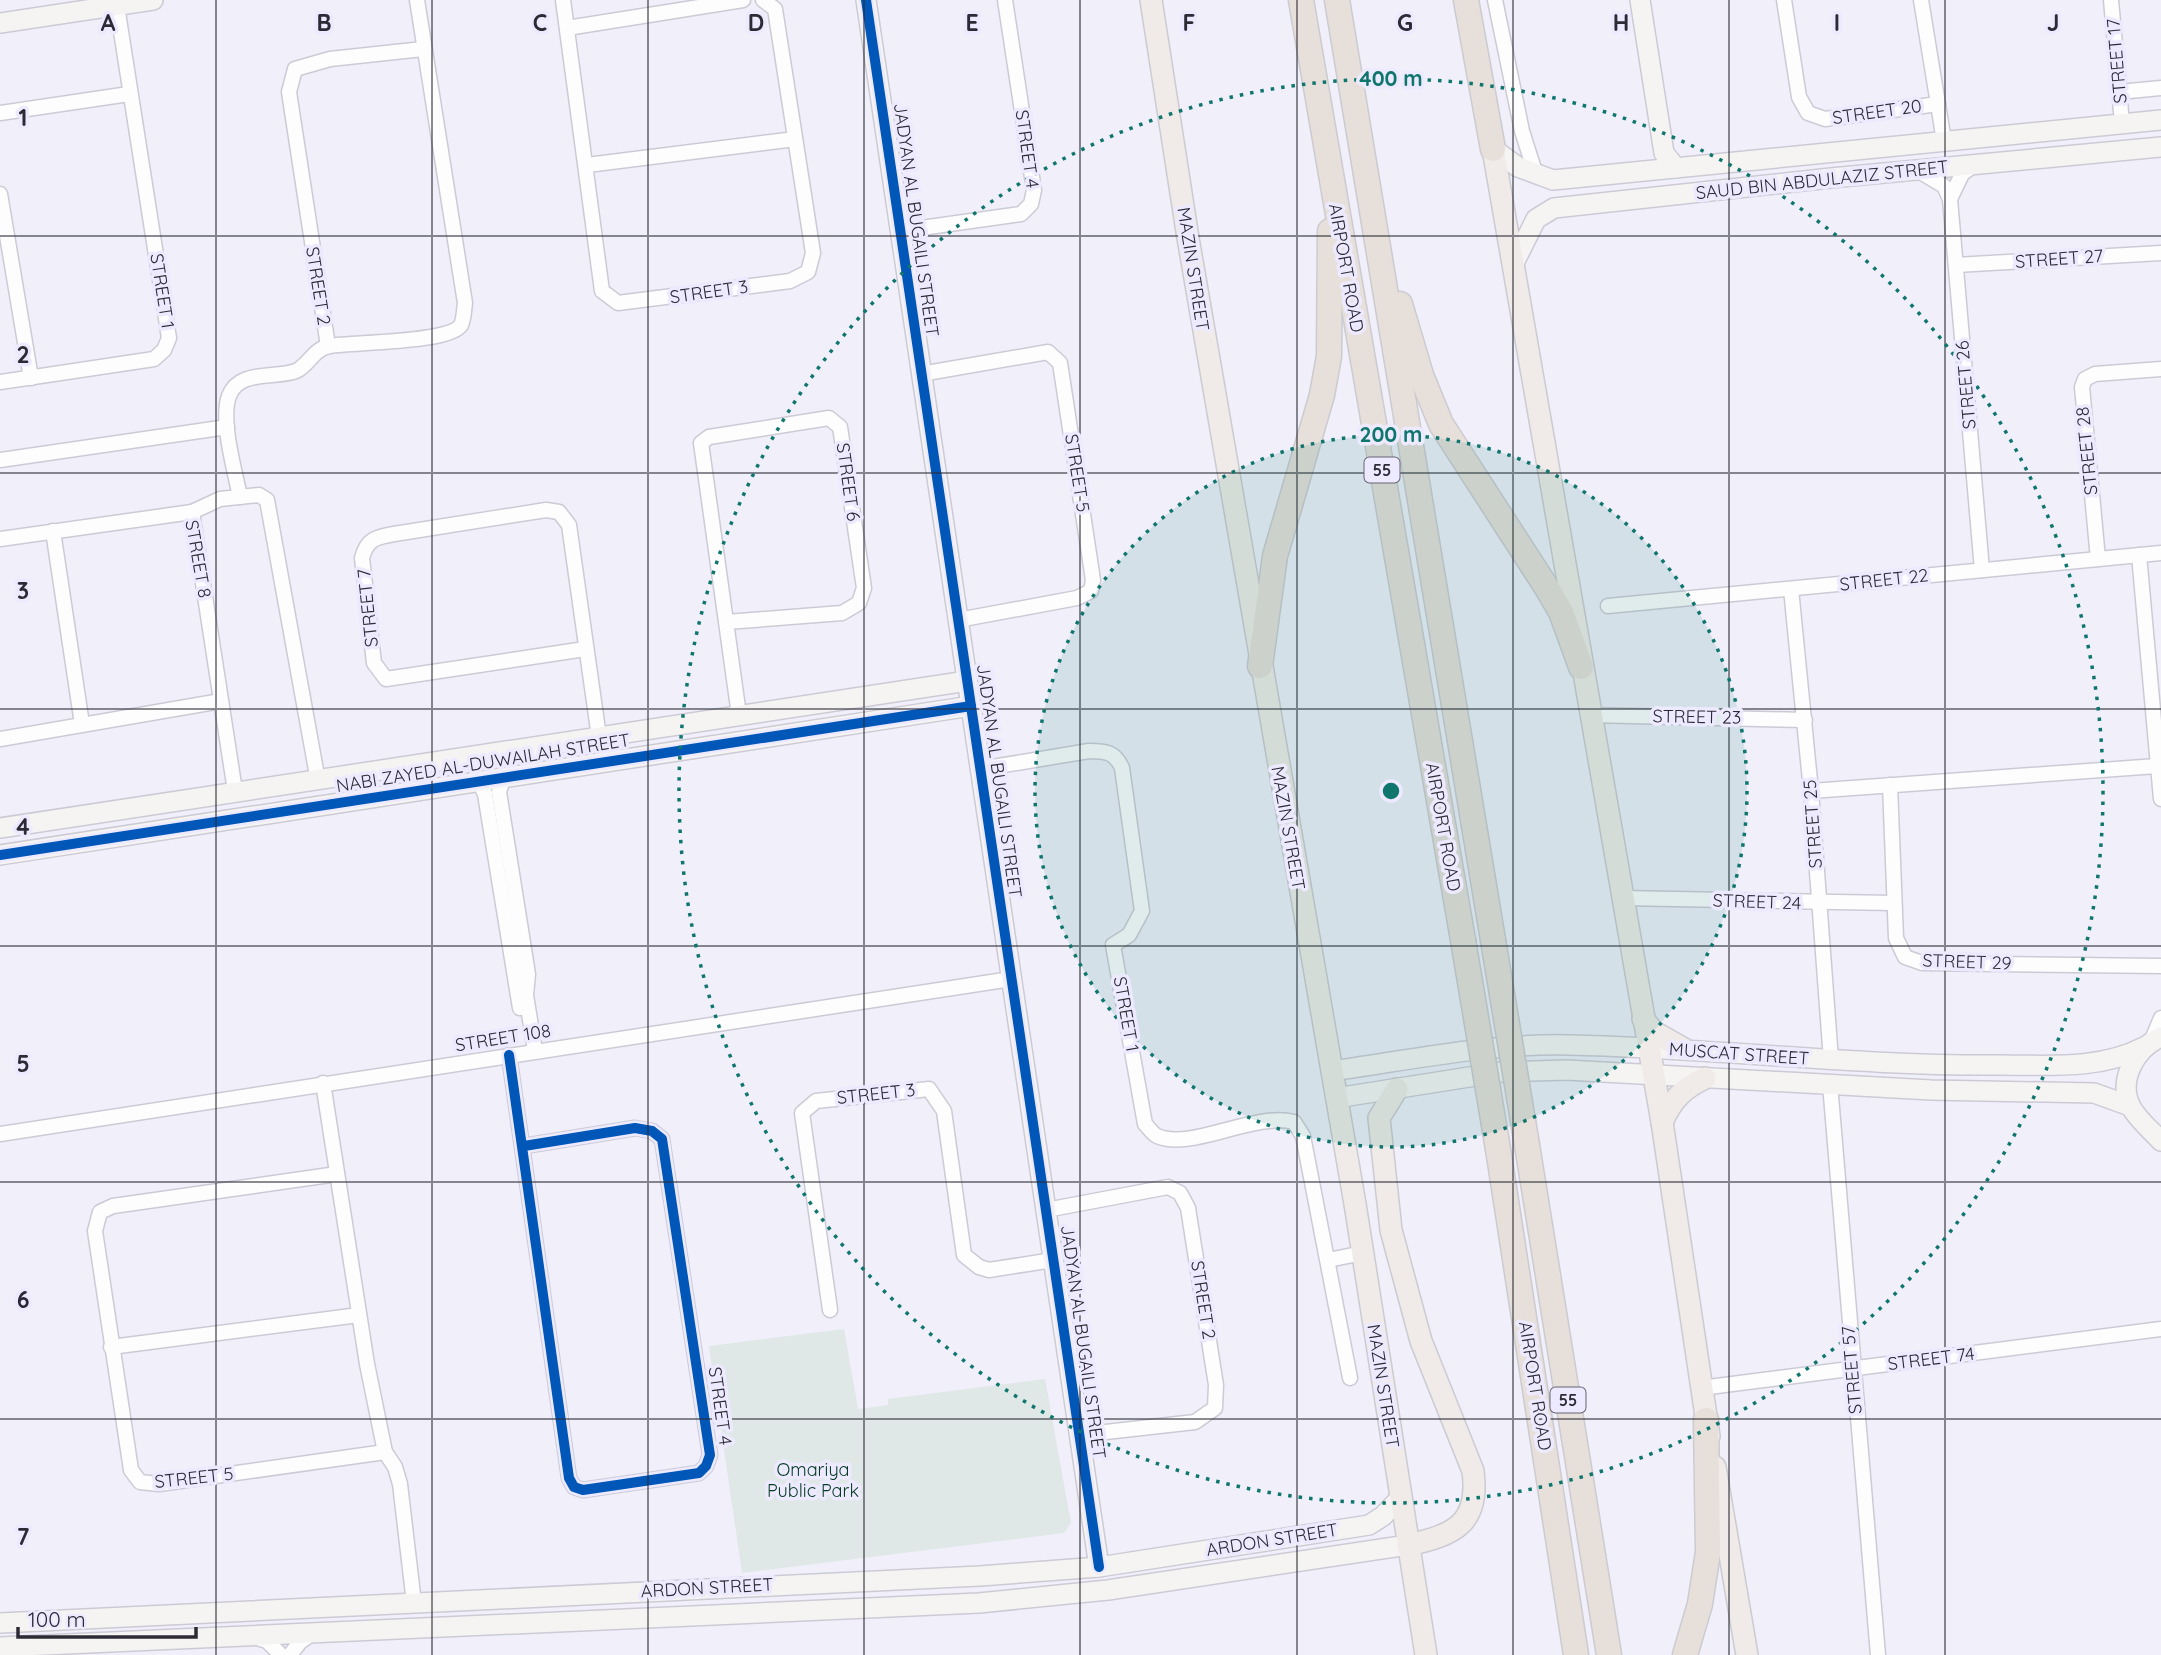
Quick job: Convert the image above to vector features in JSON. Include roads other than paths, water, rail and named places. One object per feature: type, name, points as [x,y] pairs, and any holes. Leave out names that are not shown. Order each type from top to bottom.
[{"type":"highway","name":"AIRPORT ROAD","points":[[1301,0],[1499,1150],[1576,1655]]},
{"type":"highway","name":"AIRPORT ROAD","points":[[1336,0],[1527,1144],[1609,1655]]},
{"type":"highway","points":[[1466,0],[1493,149]]},
{"type":"highway","points":[[1357,136],[1412,347],[1432,404],[1453,444],[1502,514],[1561,612],[1581,667]]},
{"type":"highway","points":[[1260,666],[1275,556],[1322,396],[1329,356],[1332,185]]},
{"type":"highway","points":[[1685,1655],[1700,1604],[1708,1552],[1706,1420]]},
{"type":"main road","name":"MAZIN STREET","points":[[1151,0],[1185,225],[1332,1071],[1426,1655]]},
{"type":"main road","points":[[1493,149],[1662,1122],[1706,1420],[1748,1655]]},
{"type":"main road","points":[[1643,1019],[1654,1032],[1684,1049]]},
{"type":"main road","points":[[1662,1122],[1670,1103],[1685,1087],[1705,1078]]},
{"type":"main road","points":[[1398,1089],[1379,1118],[1391,1230],[1421,1341],[1473,1471],[1476,1492],[1463,1523],[1443,1538],[1408,1545]]},
{"type":"street","points":[[0,23],[153,0]]},
{"type":"street","name":"STREET 2","points":[[417,0],[465,303],[461,324],[452,333],[375,344],[328,346],[289,92],[295,69],[330,59],[424,49]]},
{"type":"street","name":"STREET 3","points":[[563,0],[602,291],[618,303],[790,281],[808,272],[813,253],[775,9],[763,0]]},
{"type":"street","points":[[567,28],[743,0]]},
{"type":"street","name":"JADYAN AL BUGAILI STREET","points":[[866,0],[1099,1567]]},
{"type":"street","name":"STREET 4","points":[[900,231],[1021,214],[1031,204],[1034,190],[1004,0]]},
{"type":"street","points":[[1495,0],[1522,131],[1545,177],[1554,208],[1536,219],[1514,263]]},
{"type":"street","points":[[1640,0],[1665,164]]},
{"type":"street","name":"STREET 20","points":[[1784,0],[1799,97],[1808,113],[1825,119],[1938,104]]},
{"type":"street","points":[[1921,0],[1944,141]]},
{"type":"street","name":"STREET 17","points":[[2111,0],[2122,123]]},
{"type":"street","name":"STREET 1","points":[[0,382],[154,359],[164,350],[169,338],[117,6]]},
{"type":"street","points":[[2119,92],[2161,88]]},
{"type":"street","points":[[0,113],[130,94]]},
{"type":"street","name":"SAUD BIN ABDULAZIZ STREET","points":[[1545,177],[1665,164],[1797,156],[2161,120]]},
{"type":"street","points":[[587,165],[795,139]]},
{"type":"street","name":"SAUD BIN ABDULAZIZ STREET","points":[[1554,208],[1831,178],[2161,147]]},
{"type":"street","points":[[1493,149],[1545,177]]},
{"type":"street","points":[[1827,153],[1823,167],[1831,178]]},
{"type":"street","points":[[1797,156],[1805,169],[1797,182]]},
{"type":"street","points":[[1950,199],[1962,174],[1974,165]]},
{"type":"street","points":[[1917,170],[1944,186],[1950,199]]},
{"type":"street","points":[[0,194],[31,378]]},
{"type":"street","name":"STREET 26","points":[[1950,199],[1982,570]]},
{"type":"street","name":"STREET 27","points":[[1956,265],[2161,253]]},
{"type":"street","points":[[240,497],[227,427],[228,398],[242,381],[298,370],[311,355],[328,346]]},
{"type":"street","name":"STREET 5","points":[[921,374],[1048,352],[1056,356],[1060,363],[1093,580],[1091,591],[1077,598],[958,620]]},
{"type":"street","name":"STREET 28","points":[[2098,559],[2082,387],[2085,379],[2095,374],[2161,369]]},
{"type":"street","name":"STREET 6","points":[[727,622],[842,613],[859,603],[864,588],[840,427],[829,418],[722,435],[701,443],[738,715]]},
{"type":"street","points":[[0,460],[227,427]]},
{"type":"street","points":[[192,512],[220,499],[259,495],[267,500],[271,509],[301,701],[318,780],[329,782],[335,792],[333,798],[324,804]]},
{"type":"street","name":"STREET 7","points":[[585,649],[386,678],[374,663],[362,558],[366,546],[375,537],[546,510],[559,512],[569,525],[585,649],[600,737]]},
{"type":"street","name":"STREET 8","points":[[0,539],[192,512],[235,791]]},
{"type":"street","points":[[53,531],[82,724]]},
{"type":"street","name":"STREET 22","points":[[1608,606],[2161,553]]},
{"type":"street","points":[[2139,555],[2161,799]]},
{"type":"street","name":"STREET 25","points":[[1791,589],[1805,720],[1831,1059]]},
{"type":"street","name":"NABI ZAYED AL-DUWAILAH STREET","points":[[0,828],[967,681]]},
{"type":"street","points":[[856,698],[853,714],[860,722]]},
{"type":"street","points":[[0,738],[221,701]]},
{"type":"street","points":[[824,702],[834,711],[831,724],[825,728]]},
{"type":"street","name":"NABI ZAYED AL-DUWAILAH STREET","points":[[0,855],[971,706]]},
{"type":"street","name":"STREET 23","points":[[1590,715],[1805,720]]},
{"type":"street","name":"STREET 1","points":[[980,769],[1089,751],[1106,751],[1117,757],[1122,768],[1142,911],[1129,935],[1114,945],[1145,1124],[1156,1136],[1178,1139],[1278,1118],[1294,1122],[1303,1136],[1350,1378]]},
{"type":"street","points":[[1811,791],[2157,766]]},
{"type":"street","points":[[360,775],[352,781],[350,792],[366,798]]},
{"type":"street","points":[[504,776],[499,792],[498,834],[512,976],[531,1052]]},
{"type":"street","points":[[478,780],[498,834],[528,974],[526,995],[531,1052]]},
{"type":"street","name":"STREET 29","points":[[1890,785],[1896,938],[1905,957],[1922,963],[2161,966]]},
{"type":"street","name":"STREET 24","points":[[1621,898],[1819,904],[1893,903]]},
{"type":"street","points":[[512,976],[528,974]]},
{"type":"street","name":"STREET 108","points":[[0,1134],[1011,979]]},
{"type":"street","points":[[2161,1018],[2152,1042],[2133,1061],[2127,1079],[2130,1106],[2161,1141]]},
{"type":"street","name":"MUSCAT STREET","points":[[1332,1071],[1499,1047],[1566,1045],[1684,1049],[1939,1065],[2096,1063],[2126,1056],[2152,1042]]},
{"type":"street","name":"STREET 4","points":[[509,1055],[569,1478],[574,1487],[583,1490],[699,1473],[706,1466],[710,1455],[662,1139],[652,1130],[635,1128],[524,1146]]},
{"type":"street","points":[[1896,1087],[1907,1079],[1907,1071],[1899,1063]]},
{"type":"street","points":[[1931,1090],[1930,1076],[1939,1065]]},
{"type":"street","name":"MUSCAT STREET","points":[[1336,1098],[1501,1072],[1653,1073],[1931,1090],[2094,1093],[2130,1106]]},
{"type":"street","points":[[323,1083],[359,1315],[385,1452],[395,1467],[400,1483],[414,1604]]},
{"type":"street","name":"STREET 57","points":[[1830,1084],[1878,1655]]},
{"type":"street","name":"STREET 3","points":[[830,1310],[802,1113],[816,1101],[929,1089],[944,1111],[964,1255],[979,1268],[989,1270],[1053,1260]]},
{"type":"street","name":"STREET 5","points":[[337,1174],[113,1206],[100,1212],[95,1231],[131,1470],[140,1482],[159,1484],[385,1452]]},
{"type":"street","name":"STREET 2","points":[[1045,1210],[1168,1187],[1180,1192],[1188,1208],[1216,1385],[1214,1408],[1195,1422],[1079,1435]]},
{"type":"street","points":[[1329,1265],[1363,1258]]},
{"type":"street","points":[[111,1347],[359,1315]]},
{"type":"street","name":"STREET 74","points":[[1701,1388],[2161,1329]]},
{"type":"street","name":"ARDON STREET","points":[[0,1623],[980,1576],[1099,1567],[1370,1525],[1401,1497]]},
{"type":"street","name":"ARDON STREET","points":[[0,1647],[44,1650],[313,1633],[979,1603],[1217,1575],[1408,1545]]},
{"type":"street","points":[[1210,1549],[1219,1558],[1217,1575]]},
{"type":"street","points":[[979,1603],[972,1590],[980,1576]]},
{"type":"street","points":[[679,1590],[686,1592],[691,1603],[682,1616]]},
{"type":"street","points":[[290,1655],[300,1642],[313,1633]]},
{"type":"street","points":[[253,1637],[267,1641],[281,1655]]},
{"type":"park label","name":"Omariya Public Park","points":[[813,1480]]}]
